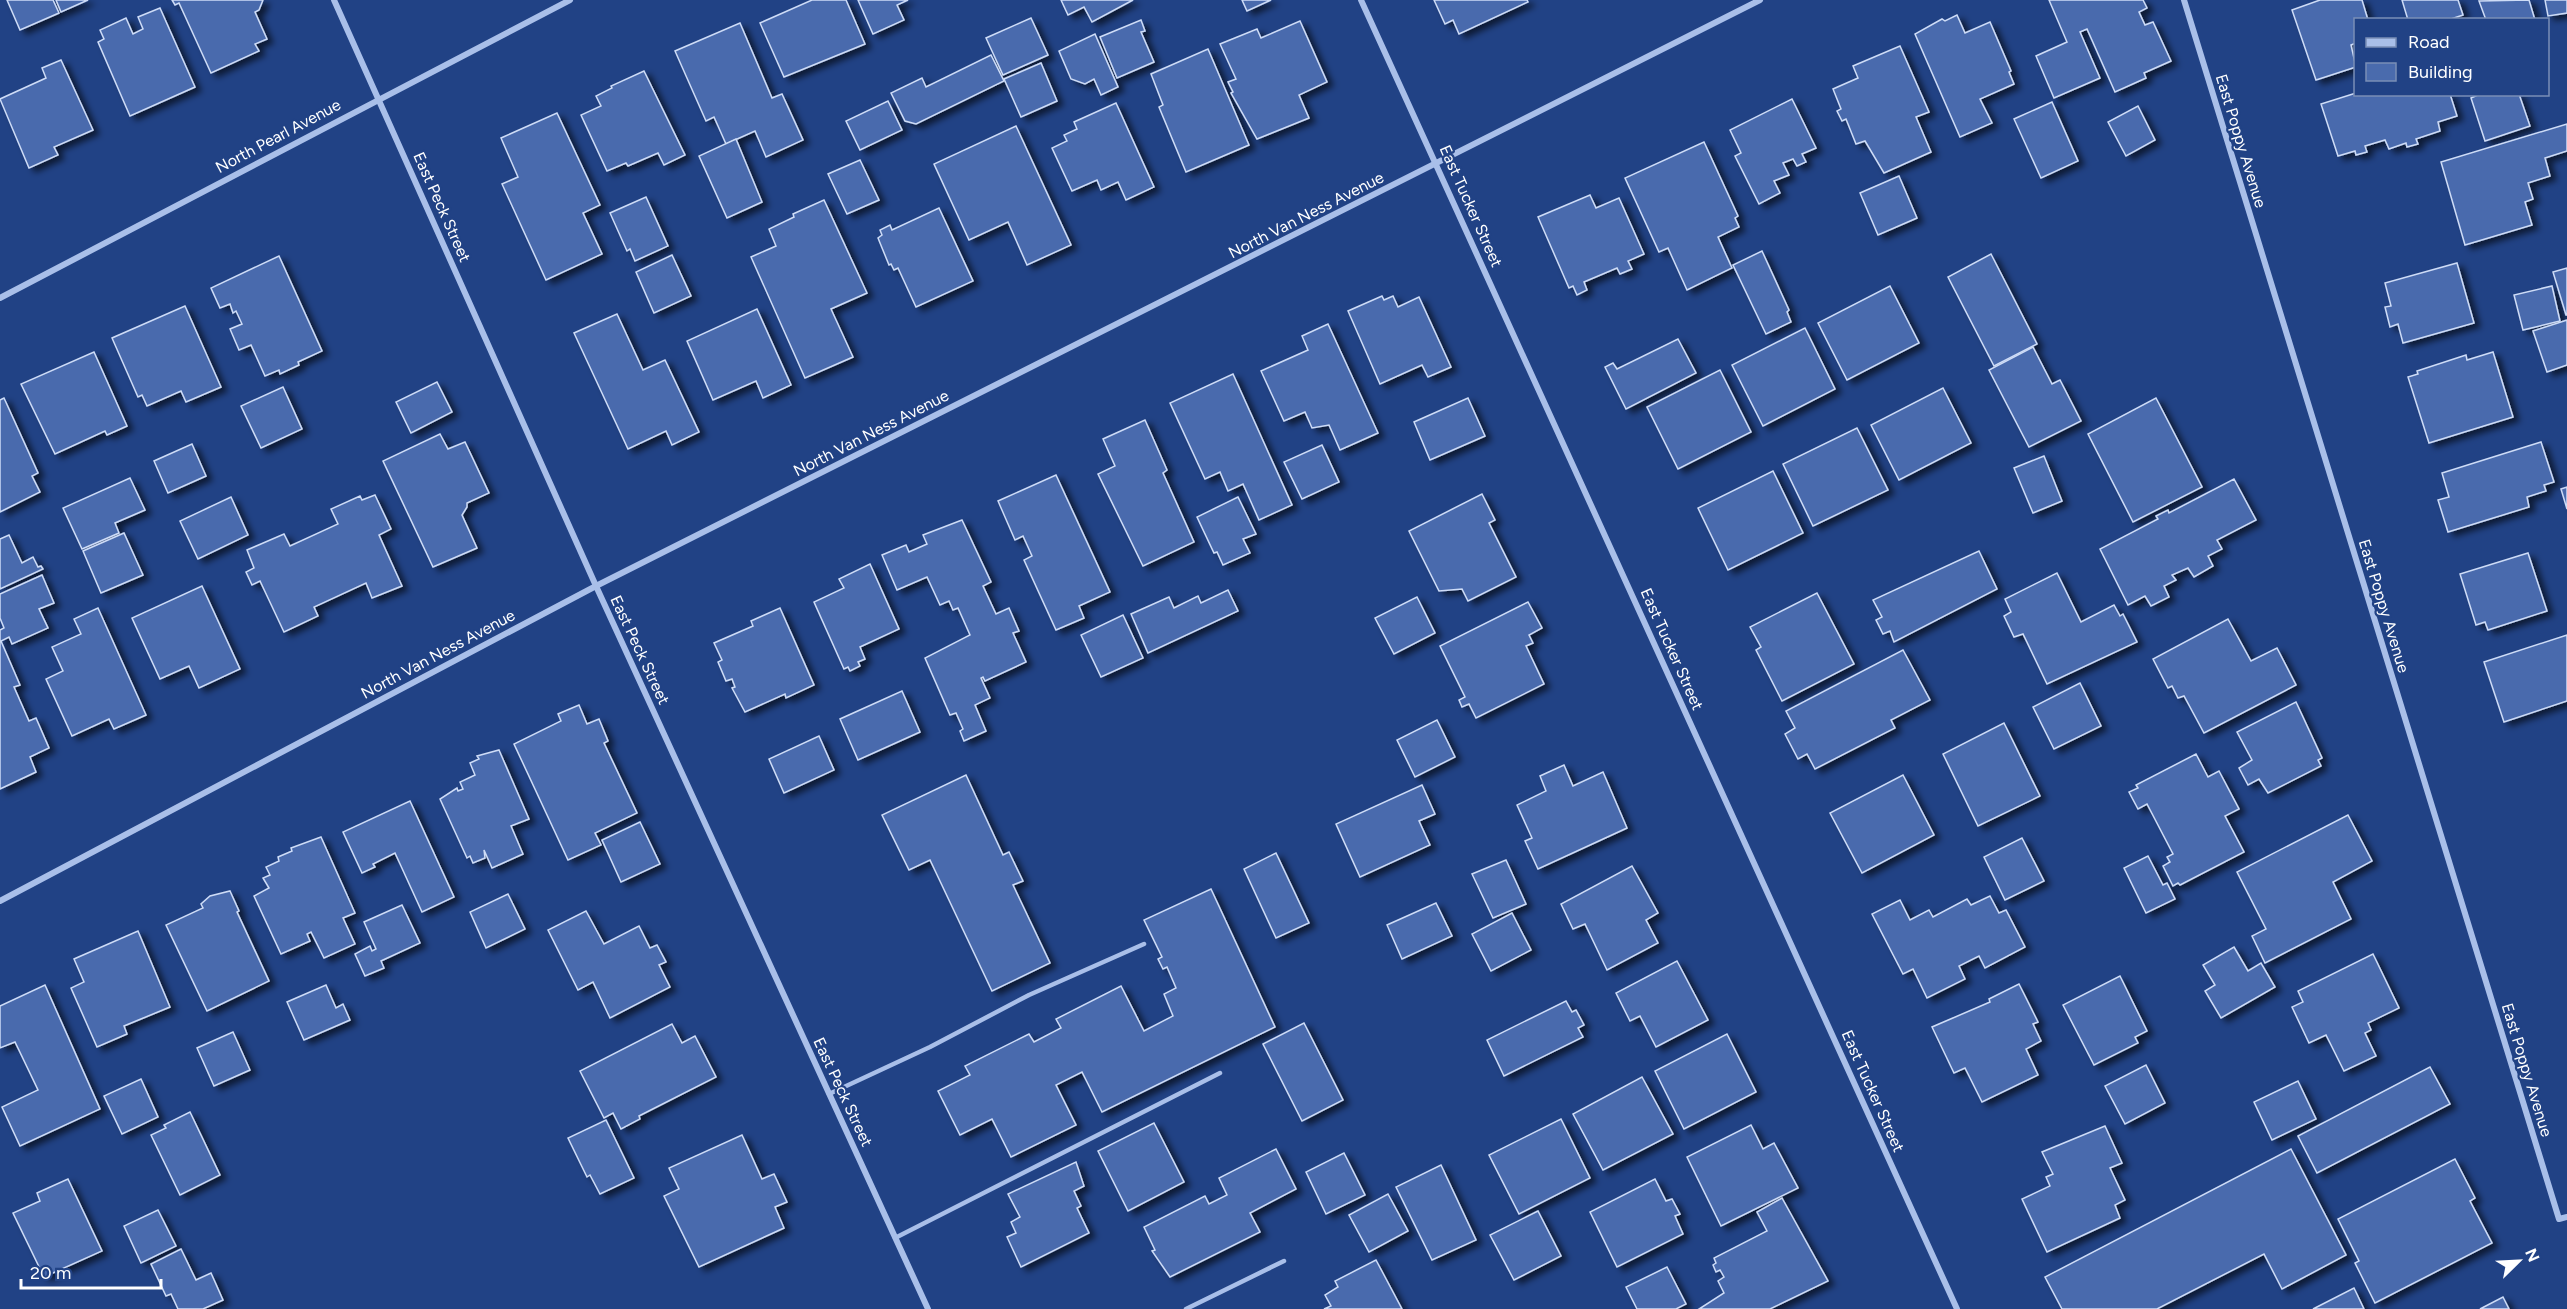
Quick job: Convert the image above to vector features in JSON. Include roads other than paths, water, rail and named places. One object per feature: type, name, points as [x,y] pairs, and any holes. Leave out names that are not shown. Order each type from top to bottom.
[{"type":"street","name":"East Peck Street","points":[[334,0],[596,586],[928,1309]]},
{"type":"street","name":"North Pearl Avenue","points":[[0,298],[570,0]]},
{"type":"street","name":"East Tucker Street","points":[[1361,0],[1957,1309]]},
{"type":"street","name":"North Van Ness Avenue","points":[[0,901],[596,586],[1437,165],[1760,0]]},
{"type":"street","name":"East Poppy Avenue","points":[[2184,0],[2559,1219],[2567,1217]]},
{"type":"lane","points":[[829,1094],[930,1047],[1029,995],[1144,944]]},
{"type":"lane","points":[[895,1238],[1220,1073]]},
{"type":"lane","points":[[1186,1309],[1284,1261]]}]
